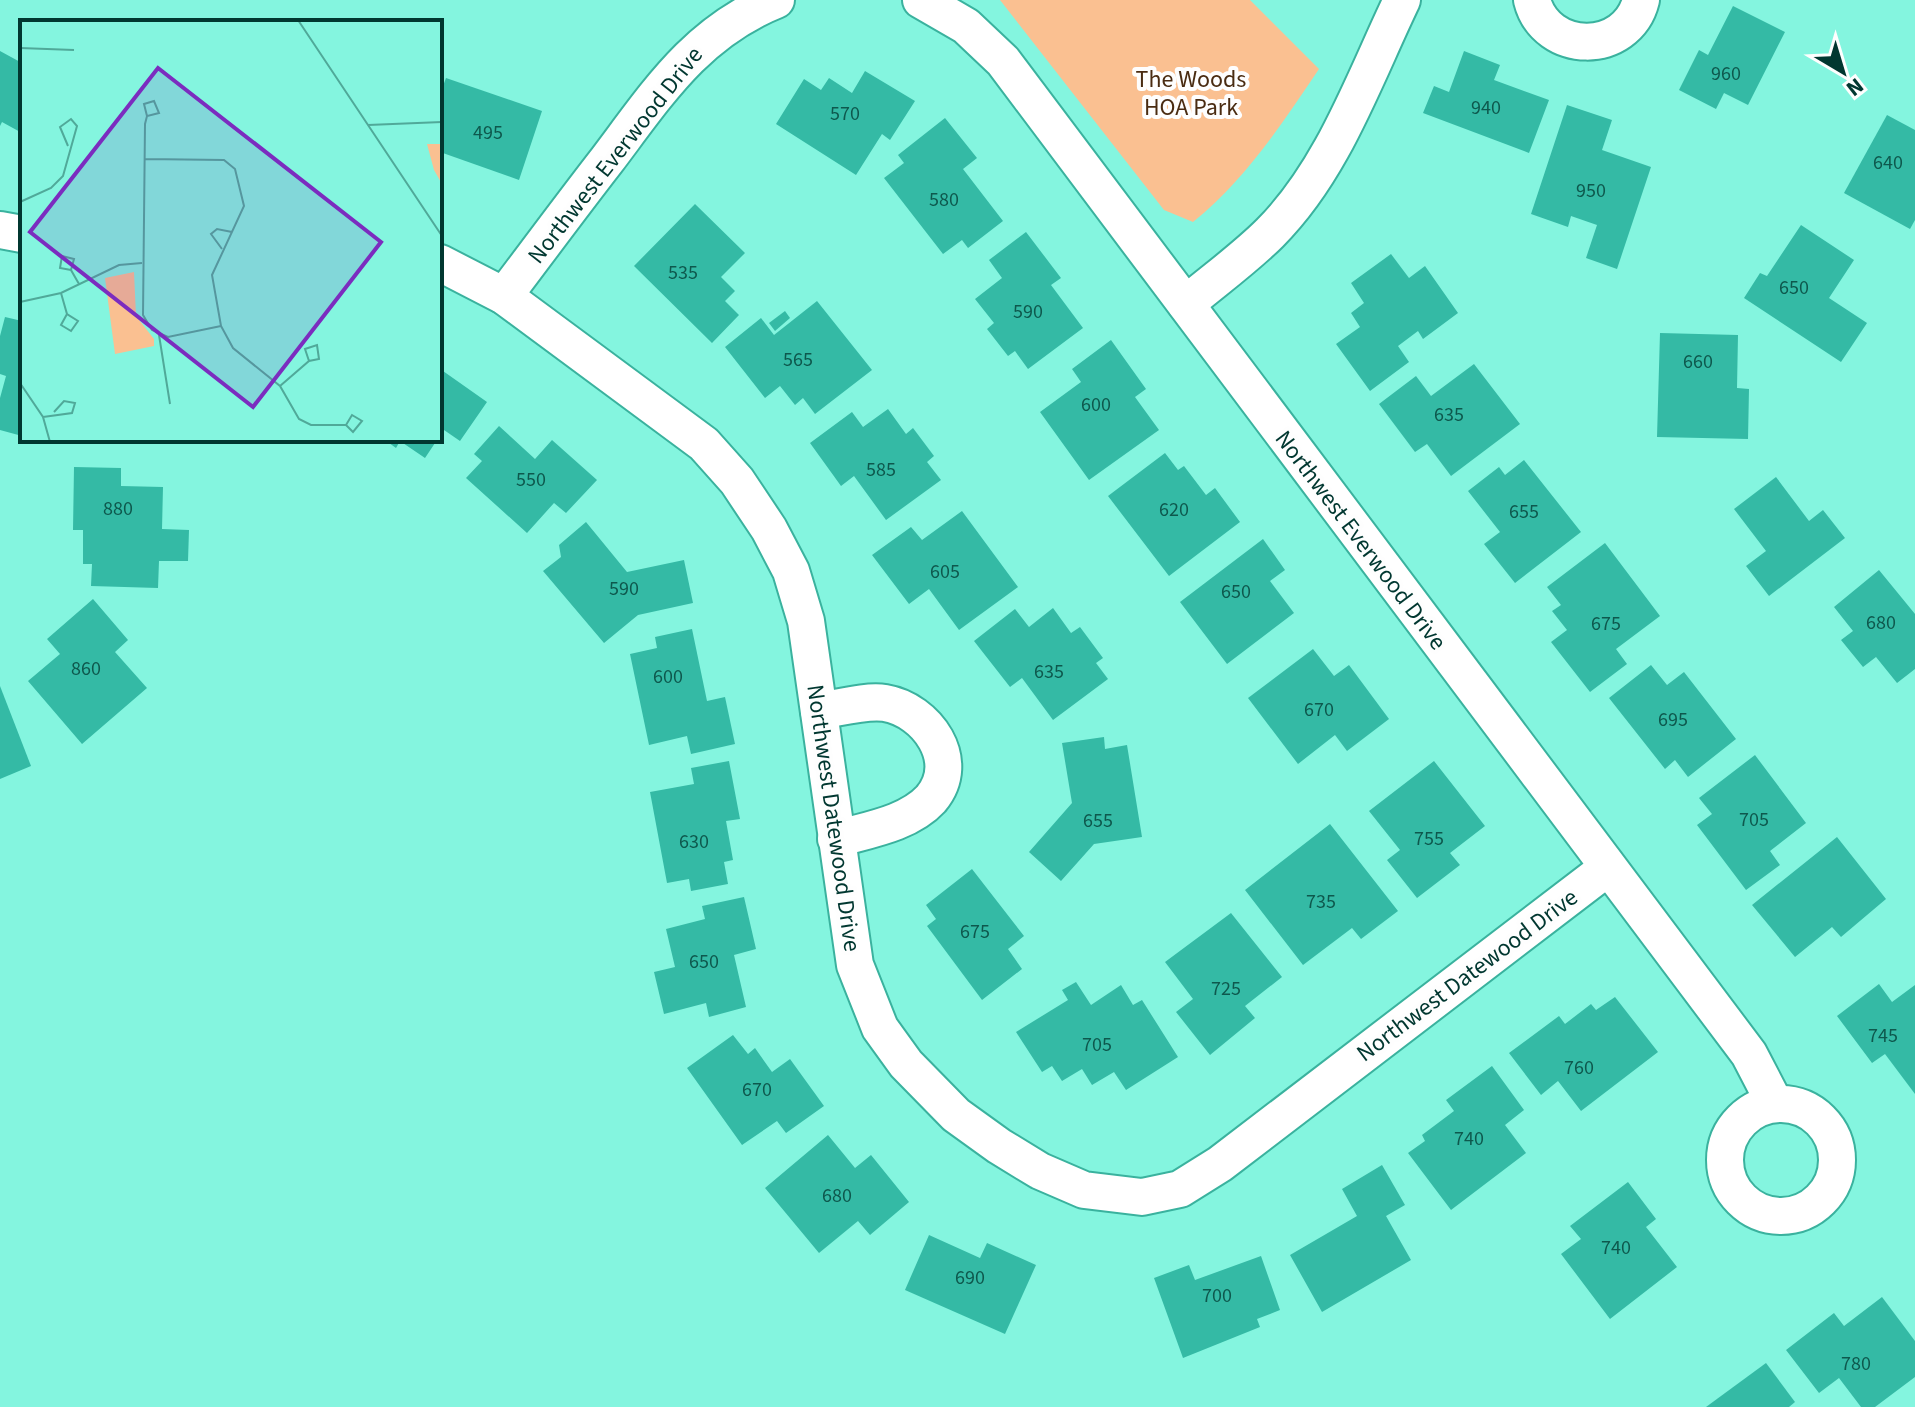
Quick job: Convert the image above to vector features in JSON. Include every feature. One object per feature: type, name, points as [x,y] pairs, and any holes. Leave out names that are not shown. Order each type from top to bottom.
[{"type":"street","name":"Northwest Everwood Drive","points":[[504,296],[668,79],[704,41],[741,14],[776,0]]},
{"type":"street","name":"Northwest Everwood Drive","points":[[921,0],[966,26],[1003,61],[1606,869],[1749,1054],[1775,1104]]},
{"type":"street","points":[[1186,304],[1270,233],[1301,195],[1335,142],[1402,0]]},
{"type":"street","points":[[1532,0],[1541,20],[1553,32],[1569,40],[1586,43],[1619,33],[1632,21],[1641,0]]},
{"type":"street","points":[[0,230],[20,234]]},
{"type":"street","name":"Northwest Datewood Drive","points":[[442,264],[504,296],[704,444],[737,481],[769,529],[791,571],[806,621],[855,965],[880,1028],[906,1064],[956,1115],[1040,1171],[1084,1190],[1142,1197],[1180,1189],[1220,1164],[1606,869]]},
{"type":"street","points":[[819,711],[884,703],[915,713],[940,743],[943,773],[931,798],[903,819],[836,839]]},
{"type":"green space","name":"The Woods HOA Park","points":[[1000,0],[1250,0],[1319,69],[1246,169],[1193,222],[1164,210]]},
{"type":"building","points":[[1733,6],[1785,32],[1748,105],[1724,93],[1716,109],[1679,90],[1699,50],[1708,55]]},
{"type":"building","points":[[0,51],[20,62],[20,132],[2,122],[0,126]]},
{"type":"building","points":[[1464,51],[1500,65],[1494,80],[1549,100],[1529,153],[1423,113],[1434,86],[1449,92]]},
{"type":"building","points":[[865,71],[915,101],[890,140],[882,134],[856,175],[776,124],[804,79],[821,90],[829,78],[852,93]]},
{"type":"building","points":[[446,78],[542,111],[519,180],[442,153],[442,89]]},
{"type":"building","points":[[1567,105],[1612,120],[1602,150],[1651,167],[1617,269],[1586,258],[1597,225],[1571,216],[1568,227],[1531,214]]},
{"type":"building","points":[[1887,115],[1915,130],[1915,220],[1910,229],[1844,193]]},
{"type":"building","points":[[945,118],[977,158],[963,169],[1003,221],[968,248],[962,240],[943,254],[884,178],[904,163],[898,155]]},
{"type":"building","points":[[695,204],[745,253],[721,277],[735,291],[725,301],[739,315],[712,343],[634,266]]},
{"type":"building","points":[[1801,225],[1854,260],[1829,298],[1867,323],[1841,362],[1744,298],[1760,273],[1767,276]]},
{"type":"building","points":[[1026,232],[1061,278],[1051,285],[1083,328],[1028,369],[1015,351],[1008,356],[987,329],[994,323],[975,299],[1002,278],[989,260]]},
{"type":"building","points":[[1391,254],[1409,278],[1425,266],[1458,313],[1423,339],[1418,331],[1398,346],[1409,362],[1370,391],[1336,344],[1360,327],[1351,313],[1364,303],[1351,283]]},
{"type":"building","points":[[817,301],[872,370],[815,414],[803,398],[795,405],[780,386],[765,398],[725,347],[761,318],[774,335]]},
{"type":"building","points":[[785,311],[790,318],[775,331],[769,323]]},
{"type":"building","points":[[5,317],[20,321],[20,435],[0,430],[0,398],[6,376],[0,374],[0,336]]},
{"type":"building","points":[[1660,333],[1738,335],[1737,388],[1749,389],[1748,439],[1657,437]]},
{"type":"building","points":[[1111,340],[1146,389],[1135,397],[1159,430],[1089,480],[1040,412],[1081,382],[1072,369]]},
{"type":"building","points":[[1474,364],[1520,424],[1451,476],[1427,444],[1415,452],[1379,404],[1416,376],[1431,396]]},
{"type":"building","points":[[443,371],[487,402],[460,441],[444,430],[442,433]]},
{"type":"building","points":[[888,409],[906,434],[913,428],[934,456],[927,462],[941,480],[886,520],[854,476],[841,486],[810,443],[852,412],[863,427]]},
{"type":"building","points":[[499,426],[535,459],[552,440],[597,480],[566,513],[554,503],[527,533],[466,478],[482,461],[474,454]]},
{"type":"building","points":[[401,442],[436,442],[425,458]]},
{"type":"building","points":[[1165,453],[1178,470],[1184,466],[1206,495],[1215,488],[1240,522],[1169,576],[1108,496]]},
{"type":"building","points":[[1524,460],[1581,532],[1515,583],[1484,544],[1500,532],[1468,491],[1499,467],[1505,475]]},
{"type":"building","points":[[74,467],[121,468],[121,486],[163,487],[162,529],[189,530],[188,561],[159,561],[158,588],[91,586],[92,564],[83,564],[83,530],[73,530]]},
{"type":"building","points":[[1776,477],[1809,521],[1823,510],[1845,538],[1769,596],[1746,566],[1766,551],[1734,509]]},
{"type":"building","points":[[962,511],[1018,587],[959,630],[929,589],[909,604],[872,555],[911,527],[922,540]]},
{"type":"building","points":[[586,522],[627,572],[684,560],[693,603],[638,615],[604,643],[543,571],[561,557],[559,545]]},
{"type":"building","points":[[1263,539],[1285,570],[1270,581],[1294,613],[1227,664],[1180,602]]},
{"type":"building","points":[[1605,543],[1660,616],[1616,649],[1627,664],[1590,692],[1551,642],[1567,630],[1552,611],[1561,605],[1547,587]]},
{"type":"building","points":[[1879,570],[1915,614],[1915,669],[1897,683],[1876,657],[1863,667],[1841,640],[1853,631],[1834,607]]},
{"type":"building","points":[[93,599],[128,640],[115,652],[147,688],[82,744],[28,681],[60,654],[47,639]]},
{"type":"building","points":[[1053,608],[1071,633],[1080,627],[1103,658],[1096,663],[1108,679],[1053,720],[1022,678],[1010,687],[974,641],[1015,609],[1029,627]]},
{"type":"building","points":[[692,629],[707,701],[725,697],[735,744],[691,754],[687,736],[649,745],[630,654],[657,648],[655,637]]},
{"type":"building","points":[[1313,649],[1334,676],[1349,665],[1389,719],[1347,751],[1335,735],[1298,764],[1248,698]]},
{"type":"building","points":[[1651,665],[1667,685],[1684,672],[1736,739],[1688,777],[1675,760],[1665,769],[1609,698]]},
{"type":"building","points":[[0,686],[31,766],[0,779]]},
{"type":"building","points":[[1104,737],[1105,749],[1127,745],[1142,837],[1094,844],[1061,881],[1029,852],[1072,803],[1062,743]]},
{"type":"building","points":[[1755,755],[1806,823],[1770,851],[1780,865],[1746,890],[1697,825],[1712,814],[1699,798]]},
{"type":"building","points":[[729,761],[740,819],[726,821],[733,860],[724,862],[728,884],[691,891],[689,879],[667,883],[650,792],[694,784],[691,768]]},
{"type":"building","points":[[1434,761],[1485,826],[1450,853],[1460,865],[1417,898],[1387,860],[1400,850],[1369,811]]},
{"type":"building","points":[[1330,824],[1398,911],[1361,939],[1352,928],[1303,965],[1245,890]]},
{"type":"building","points":[[1837,837],[1886,899],[1841,937],[1832,927],[1795,957],[1752,905]]},
{"type":"building","points":[[972,869],[1024,936],[1008,949],[1022,969],[982,1000],[927,926],[936,919],[926,905]]},
{"type":"building","points":[[744,897],[756,949],[734,955],[746,1007],[709,1017],[706,1003],[664,1014],[654,972],[675,967],[666,929],[705,919],[702,906]]},
{"type":"building","points":[[1231,913],[1282,977],[1245,1006],[1255,1018],[1210,1055],[1176,1012],[1193,999],[1165,962]]},
{"type":"building","points":[[1076,982],[1091,1005],[1121,985],[1133,1005],[1142,1000],[1178,1057],[1126,1090],[1114,1072],[1092,1085],[1082,1069],[1062,1081],[1052,1066],[1042,1072],[1016,1032],[1068,1000],[1062,990]]},
{"type":"building","points":[[1879,984],[1892,1002],[1915,985],[1915,1094],[1885,1054],[1872,1063],[1837,1016]]},
{"type":"building","points":[[1615,997],[1658,1052],[1581,1111],[1558,1081],[1541,1095],[1509,1053],[1559,1016],[1565,1024],[1591,1004],[1596,1010]]},
{"type":"building","points":[[733,1035],[748,1054],[755,1048],[772,1072],[790,1059],[824,1106],[786,1133],[777,1121],[742,1145],[687,1068]]},
{"type":"building","points":[[1492,1066],[1524,1110],[1505,1125],[1526,1153],[1451,1210],[1408,1153],[1425,1141],[1422,1135],[1454,1111],[1446,1100]]},
{"type":"building","points":[[828,1135],[855,1168],[871,1155],[909,1202],[870,1235],[858,1221],[819,1253],[765,1188]]},
{"type":"building","points":[[1382,1165],[1405,1205],[1386,1216],[1411,1260],[1322,1312],[1290,1255],[1357,1216],[1342,1189]]},
{"type":"building","points":[[1628,1182],[1656,1219],[1646,1227],[1677,1267],[1610,1319],[1561,1254],[1581,1239],[1570,1226]]},
{"type":"building","points":[[929,1235],[980,1258],[987,1243],[1036,1265],[1005,1334],[905,1290]]},
{"type":"building","points":[[1261,1256],[1280,1310],[1257,1319],[1260,1327],[1183,1358],[1154,1278],[1189,1265],[1195,1280]]},
{"type":"building","points":[[1882,1297],[1915,1341],[1915,1377],[1875,1407],[1861,1407],[1839,1378],[1819,1393],[1786,1350],[1834,1313],[1844,1326]]},
{"type":"building","points":[[1766,1363],[1795,1402],[1789,1407],[1706,1407]]}]
